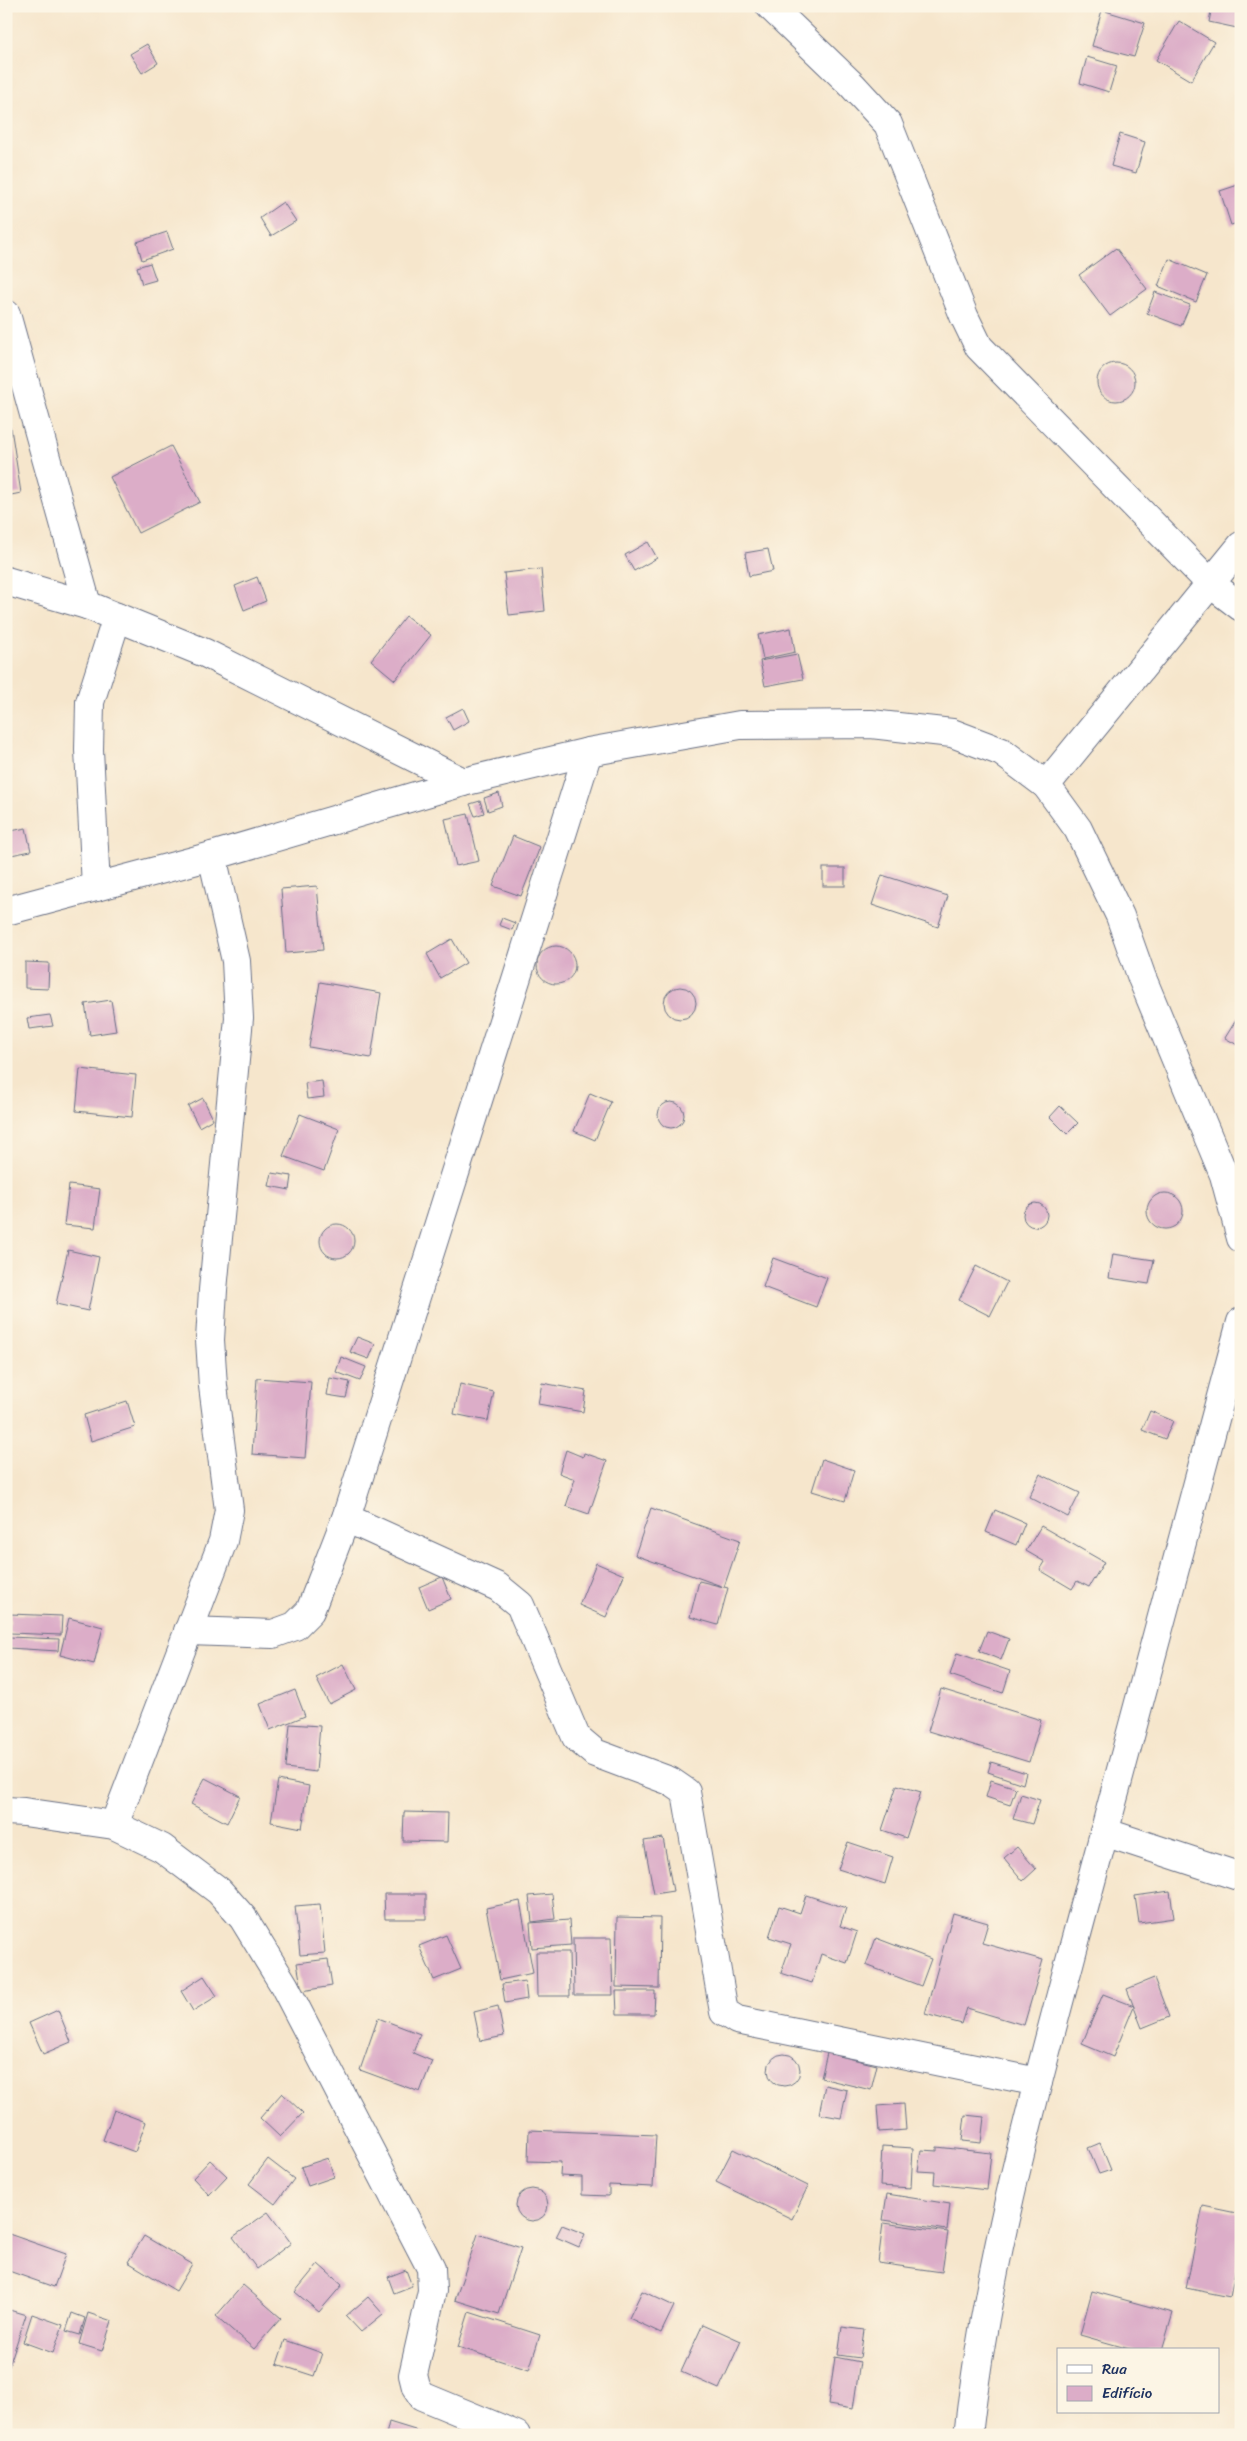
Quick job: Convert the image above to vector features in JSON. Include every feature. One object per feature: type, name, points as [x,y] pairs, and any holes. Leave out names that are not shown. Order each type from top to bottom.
[{"type":"street","points":[[770,6],[852,85],[888,124],[964,316],[979,347],[1211,584],[1241,607]]},
{"type":"street","points":[[6,314],[87,604]]},
{"type":"street","points":[[1046,785],[1241,546]]},
{"type":"street","points":[[6,581],[87,604],[205,653],[463,782]]},
{"type":"street","points":[[96,887],[89,720],[94,684],[117,617]]},
{"type":"street","points":[[6,911],[212,856],[463,782],[588,752],[740,725],[871,724],[952,733],[1002,752],[1046,785],[1078,830],[1120,916],[1142,978],[1224,1175],[1241,1238]]},
{"type":"street","points":[[188,1631],[273,1634],[295,1626],[310,1611],[346,1518],[588,752]]},
{"type":"street","points":[[114,1825],[223,1541],[228,1510],[213,1386],[210,1340],[239,1018],[236,961],[212,856]]},
{"type":"street","points":[[968,2435],[974,2383],[996,2256],[1038,2082],[1241,1322]]},
{"type":"street","points":[[346,1518],[498,1587],[520,1605],[576,1737],[595,1753],[670,1781],[686,1792],[724,2012],[736,2020],[1038,2082]]},
{"type":"street","points":[[6,1811],[114,1825],[162,1848],[219,1892],[243,1918],[284,1985],[431,2268],[432,2291],[413,2375],[416,2387],[422,2396],[516,2435]]},
{"type":"street","points":[[1104,1832],[1241,1877]]},
{"type":"building","points":[[1212,6],[1241,6],[1237,28],[1209,22]]},
{"type":"building","points":[[1102,10],[1145,23],[1134,57],[1092,46]]},
{"type":"building","points":[[1179,21],[1214,42],[1191,81],[1156,60]]},
{"type":"building","points":[[147,44],[158,63],[142,73],[130,54]]},
{"type":"building","points":[[1087,57],[1117,66],[1109,92],[1080,83]]},
{"type":"building","points":[[1120,134],[1145,142],[1136,173],[1111,166]]},
{"type":"building","points":[[1241,184],[1241,222],[1231,225],[1220,191]]},
{"type":"building","points":[[283,202],[296,221],[271,236],[260,218]]},
{"type":"building","points":[[167,232],[173,249],[142,260],[137,242]]},
{"type":"building","points":[[1116,248],[1147,289],[1110,316],[1079,275]]},
{"type":"building","points":[[1169,259],[1207,275],[1196,302],[1158,286]]},
{"type":"building","points":[[150,263],[156,280],[142,284],[137,267]]},
{"type":"building","points":[[1155,292],[1190,305],[1181,326],[1147,313]]},
{"type":"building","points":[[1116,363],[1129,369],[1135,382],[1129,395],[1116,401],[1103,395],[1097,382],[1103,369]]},
{"type":"building","points":[[6,428],[11,428],[21,493],[6,496]]},
{"type":"building","points":[[171,446],[200,502],[138,533],[110,477]]},
{"type":"building","points":[[648,542],[657,558],[634,571],[625,555]]},
{"type":"building","points":[[768,549],[773,571],[749,576],[745,553]]},
{"type":"building","points":[[541,569],[545,611],[509,615],[504,573]]},
{"type":"building","points":[[257,577],[266,601],[244,610],[235,586]]},
{"type":"building","points":[[406,616],[431,635],[395,680],[371,660]]},
{"type":"building","points":[[791,628],[795,652],[763,659],[758,635]]},
{"type":"building","points":[[797,654],[803,679],[765,686],[760,661]]},
{"type":"building","points":[[463,708],[469,721],[453,730],[446,717]]},
{"type":"building","points":[[499,793],[502,806],[488,811],[484,798]]},
{"type":"building","points":[[480,801],[484,813],[475,816],[470,804]]},
{"type":"building","points":[[468,814],[479,861],[456,866],[445,819]]},
{"type":"building","points":[[26,828],[31,851],[11,855],[6,832]]},
{"type":"building","points":[[513,836],[540,847],[521,896],[493,886]]},
{"type":"building","points":[[823,868],[845,868],[845,886],[823,886]]},
{"type":"building","points":[[882,875],[948,896],[938,927],[872,905]]},
{"type":"building","points":[[317,886],[323,950],[286,953],[281,889]]},
{"type":"building","points":[[502,918],[515,923],[512,930],[499,925]]},
{"type":"building","points":[[452,939],[466,963],[440,978],[427,954]]},
{"type":"building","points":[[556,946],[569,952],[575,965],[569,978],[556,984],[543,978],[537,965],[543,952]]},
{"type":"building","points":[[25,962],[49,963],[48,989],[25,988]]},
{"type":"building","points":[[320,982],[381,993],[371,1058],[309,1047]]},
{"type":"building","points":[[680,987],[691,992],[696,1003],[691,1014],[680,1019],[669,1014],[664,1003],[669,992]]},
{"type":"building","points":[[111,1000],[116,1031],[90,1035],[85,1004]]},
{"type":"building","points":[[1241,1012],[1241,1047],[1225,1038]]},
{"type":"building","points":[[50,1015],[53,1026],[29,1029],[27,1018]]},
{"type":"building","points":[[80,1069],[136,1075],[132,1117],[76,1111]]},
{"type":"building","points":[[322,1081],[324,1097],[307,1099],[305,1083]]},
{"type":"building","points":[[590,1093],[611,1102],[595,1140],[574,1131]]},
{"type":"building","points":[[203,1098],[213,1119],[199,1127],[188,1106]]},
{"type":"building","points":[[671,1102],[680,1106],[684,1115],[680,1124],[671,1128],[662,1124],[658,1115],[662,1106]]},
{"type":"building","points":[[1060,1106],[1078,1123],[1067,1134],[1050,1117]]},
{"type":"building","points":[[300,1114],[339,1129],[324,1171],[283,1156]]},
{"type":"building","points":[[272,1173],[292,1176],[290,1190],[269,1186]]},
{"type":"building","points":[[69,1185],[100,1189],[95,1228],[64,1225]]},
{"type":"building","points":[[1165,1193],[1172,1194],[1178,1198],[1182,1204],[1182,1218],[1178,1224],[1172,1228],[1165,1229],[1158,1228],[1152,1224],[1148,1218],[1147,1211],[1148,1204],[1152,1198],[1158,1194]]},
{"type":"building","points":[[1030,1203],[1040,1203],[1047,1210],[1047,1220],[1040,1227],[1030,1227],[1023,1220],[1023,1210]]},
{"type":"building","points":[[337,1224],[344,1225],[349,1229],[353,1234],[353,1248],[349,1253],[344,1257],[337,1258],[330,1257],[325,1253],[321,1248],[320,1241],[321,1234],[325,1229],[330,1225]]},
{"type":"building","points":[[68,1250],[99,1257],[88,1311],[56,1304]]},
{"type":"building","points":[[1113,1254],[1154,1260],[1149,1284],[1109,1278]]},
{"type":"building","points":[[773,1258],[827,1278],[816,1307],[763,1287]]},
{"type":"building","points":[[976,1266],[1007,1282],[990,1316],[959,1300]]},
{"type":"building","points":[[357,1337],[375,1344],[369,1359],[350,1352]]},
{"type":"building","points":[[341,1357],[366,1367],[360,1381],[336,1372]]},
{"type":"building","points":[[257,1378],[311,1382],[305,1458],[252,1454]]},
{"type":"building","points":[[330,1378],[350,1382],[346,1398],[327,1395]]},
{"type":"building","points":[[542,1383],[586,1391],[583,1412],[538,1404]]},
{"type":"building","points":[[460,1384],[494,1392],[488,1421],[454,1414]]},
{"type":"building","points":[[127,1401],[135,1427],[91,1441],[84,1415]]},
{"type":"building","points":[[1150,1411],[1173,1421],[1165,1439],[1142,1430]]},
{"type":"building","points":[[566,1450],[583,1457],[584,1453],[607,1461],[589,1514],[566,1506],[575,1479],[559,1473]]},
{"type":"building","points":[[822,1459],[854,1470],[845,1501],[812,1491]]},
{"type":"building","points":[[1040,1474],[1080,1493],[1068,1517],[1029,1497]]},
{"type":"building","points":[[651,1508],[740,1540],[724,1587],[635,1555]]},
{"type":"building","points":[[995,1510],[1025,1523],[1016,1545],[986,1532]]},
{"type":"building","points":[[1041,1526],[1104,1562],[1089,1587],[1077,1581],[1072,1589],[1040,1570],[1045,1562],[1026,1551]]},
{"type":"building","points":[[596,1563],[624,1575],[606,1617],[579,1605]]},
{"type":"building","points":[[442,1577],[451,1599],[428,1609],[419,1587]]},
{"type":"building","points":[[699,1581],[728,1588],[718,1625],[690,1617]]},
{"type":"building","points":[[10,1614],[62,1616],[61,1635],[10,1633]]},
{"type":"building","points":[[69,1618],[103,1627],[94,1664],[60,1655]]},
{"type":"building","points":[[987,1631],[1009,1639],[1001,1660],[979,1651]]},
{"type":"building","points":[[9,1637],[59,1639],[58,1651],[8,1648]]},
{"type":"building","points":[[957,1653],[1010,1671],[1003,1693],[950,1675]]},
{"type":"building","points":[[343,1664],[356,1690],[329,1704],[316,1678]]},
{"type":"building","points":[[941,1689],[1041,1720],[1029,1762],[928,1731]]},
{"type":"building","points":[[295,1690],[305,1716],[270,1730],[260,1704]]},
{"type":"building","points":[[290,1724],[320,1726],[316,1772],[286,1768]]},
{"type":"building","points":[[991,1762],[1026,1773],[1023,1784],[988,1772]]},
{"type":"building","points":[[205,1778],[240,1796],[227,1823],[191,1804]]},
{"type":"building","points":[[278,1780],[309,1786],[302,1828],[271,1822]]},
{"type":"building","points":[[991,1780],[1016,1788],[1010,1805],[986,1797]]},
{"type":"building","points":[[897,1785],[921,1792],[906,1838],[882,1830]]},
{"type":"building","points":[[1021,1794],[1040,1800],[1032,1824],[1013,1819]]},
{"type":"building","points":[[404,1812],[448,1813],[447,1842],[403,1841]]},
{"type":"building","points":[[663,1838],[673,1891],[654,1894],[644,1841]]},
{"type":"building","points":[[848,1842],[893,1857],[885,1884],[838,1869]]},
{"type":"building","points":[[1017,1847],[1036,1869],[1023,1881],[1004,1858]]},
{"type":"building","points":[[1170,1891],[1174,1918],[1139,1923],[1135,1896]]},
{"type":"building","points":[[384,1894],[426,1894],[426,1919],[385,1919]]},
{"type":"building","points":[[552,1894],[555,1919],[532,1922],[529,1896]]},
{"type":"building","points":[[806,1895],[846,1908],[840,1926],[857,1932],[847,1963],[821,1954],[812,1983],[781,1973],[791,1944],[769,1937],[779,1906],[800,1913]]},
{"type":"building","points":[[520,1901],[533,1973],[500,1980],[486,1908]]},
{"type":"building","points":[[320,1904],[325,1953],[300,1955],[295,1906]]},
{"type":"building","points":[[953,1913],[988,1923],[982,1943],[1043,1960],[1024,2025],[967,2008],[962,2024],[925,2014]]},
{"type":"building","points":[[617,1917],[660,1918],[659,1988],[616,1987]]},
{"type":"building","points":[[569,1920],[571,1945],[532,1948],[530,1923]]},
{"type":"building","points":[[446,1935],[461,1969],[434,1980],[419,1946]]},
{"type":"building","points":[[573,1938],[611,1938],[613,1995],[574,1995]]},
{"type":"building","points":[[876,1938],[931,1959],[921,1986],[866,1965]]},
{"type":"building","points":[[536,1952],[569,1952],[570,1996],[537,1996]]},
{"type":"building","points":[[328,1959],[332,1986],[302,1991],[297,1963]]},
{"type":"building","points":[[204,1976],[217,1996],[193,2011],[181,1991]]},
{"type":"building","points":[[1154,1978],[1169,2017],[1142,2028],[1127,1989]]},
{"type":"building","points":[[525,1981],[527,1999],[505,2003],[502,1984]]},
{"type":"building","points":[[616,1991],[655,1991],[654,2014],[617,2014]]},
{"type":"building","points":[[1103,1994],[1134,2006],[1113,2057],[1082,2044]]},
{"type":"building","points":[[498,2006],[504,2036],[480,2041],[474,2012]]},
{"type":"building","points":[[58,2010],[71,2042],[43,2054],[29,2023]]},
{"type":"building","points":[[378,2018],[420,2034],[413,2053],[432,2061],[420,2092],[360,2070]]},
{"type":"building","points":[[827,2053],[877,2065],[871,2090],[821,2078]]},
{"type":"building","points":[[784,2054],[796,2058],[800,2070],[796,2082],[784,2086],[772,2082],[768,2070],[772,2058]]},
{"type":"building","points":[[825,2085],[847,2090],[841,2118],[819,2114]]},
{"type":"building","points":[[282,2093],[303,2113],[280,2137],[260,2118]]},
{"type":"building","points":[[904,2104],[906,2130],[879,2132],[877,2106]]},
{"type":"building","points":[[114,2110],[146,2122],[135,2152],[103,2140]]},
{"type":"building","points":[[965,2115],[984,2117],[981,2143],[962,2141]]},
{"type":"building","points":[[529,2130],[656,2135],[653,2187],[609,2185],[609,2196],[582,2195],[582,2177],[560,2176],[561,2162],[528,2161]]},
{"type":"building","points":[[1100,2143],[1111,2170],[1099,2174],[1088,2148]]},
{"type":"building","points":[[882,2146],[913,2148],[911,2188],[880,2186]]},
{"type":"building","points":[[937,2147],[991,2153],[987,2190],[934,2184],[935,2172],[918,2171],[921,2150],[937,2151]]},
{"type":"building","points":[[733,2149],[808,2186],[792,2219],[716,2182]]},
{"type":"building","points":[[328,2158],[334,2177],[308,2186],[301,2167]]},
{"type":"building","points":[[268,2159],[294,2179],[275,2204],[249,2184]]},
{"type":"building","points":[[210,2160],[227,2176],[209,2195],[193,2178]]},
{"type":"building","points":[[532,2189],[544,2193],[548,2205],[544,2217],[532,2221],[520,2217],[516,2205],[520,2193]]},
{"type":"building","points":[[887,2194],[950,2204],[947,2230],[883,2220]]},
{"type":"building","points":[[1203,2206],[1241,2214],[1241,2243],[1230,2297],[1186,2288]]},
{"type":"building","points":[[268,2212],[291,2243],[257,2269],[233,2237]]},
{"type":"building","points":[[883,2223],[948,2232],[942,2272],[878,2263]]},
{"type":"building","points":[[562,2225],[585,2234],[579,2247],[556,2237]]},
{"type":"building","points":[[6,2233],[66,2254],[54,2287],[6,2270]]},
{"type":"building","points":[[478,2234],[521,2248],[499,2314],[455,2300]]},
{"type":"building","points":[[144,2236],[192,2264],[176,2291],[128,2262]]},
{"type":"building","points":[[318,2264],[342,2285],[319,2312],[295,2292]]},
{"type":"building","points":[[406,2270],[412,2286],[394,2293],[388,2277]]},
{"type":"building","points":[[243,2285],[281,2318],[254,2349],[216,2316]]},
{"type":"building","points":[[642,2291],[674,2306],[661,2333],[629,2318]]},
{"type":"building","points":[[1092,2291],[1173,2313],[1163,2348],[1126,2348],[1080,2335]]},
{"type":"building","points":[[368,2297],[383,2314],[361,2332],[346,2316]]},
{"type":"building","points":[[6,2309],[26,2315],[7,2372],[6,2372]]},
{"type":"building","points":[[469,2312],[540,2335],[529,2370],[458,2347]]},
{"type":"building","points":[[72,2313],[85,2318],[80,2335],[66,2331]]},
{"type":"building","points":[[88,2313],[112,2321],[102,2351],[79,2344]]},
{"type":"building","points":[[32,2314],[63,2325],[53,2353],[23,2342]]},
{"type":"building","points":[[703,2324],[741,2341],[719,2389],[681,2372]]},
{"type":"building","points":[[842,2327],[864,2330],[860,2358],[838,2355]]},
{"type":"building","points":[[285,2340],[322,2353],[314,2376],[277,2364]]},
{"type":"building","points":[[835,2357],[860,2362],[853,2409],[828,2405]]},
{"type":"building","points":[[389,2422],[428,2434],[428,2435],[386,2435]]}]
